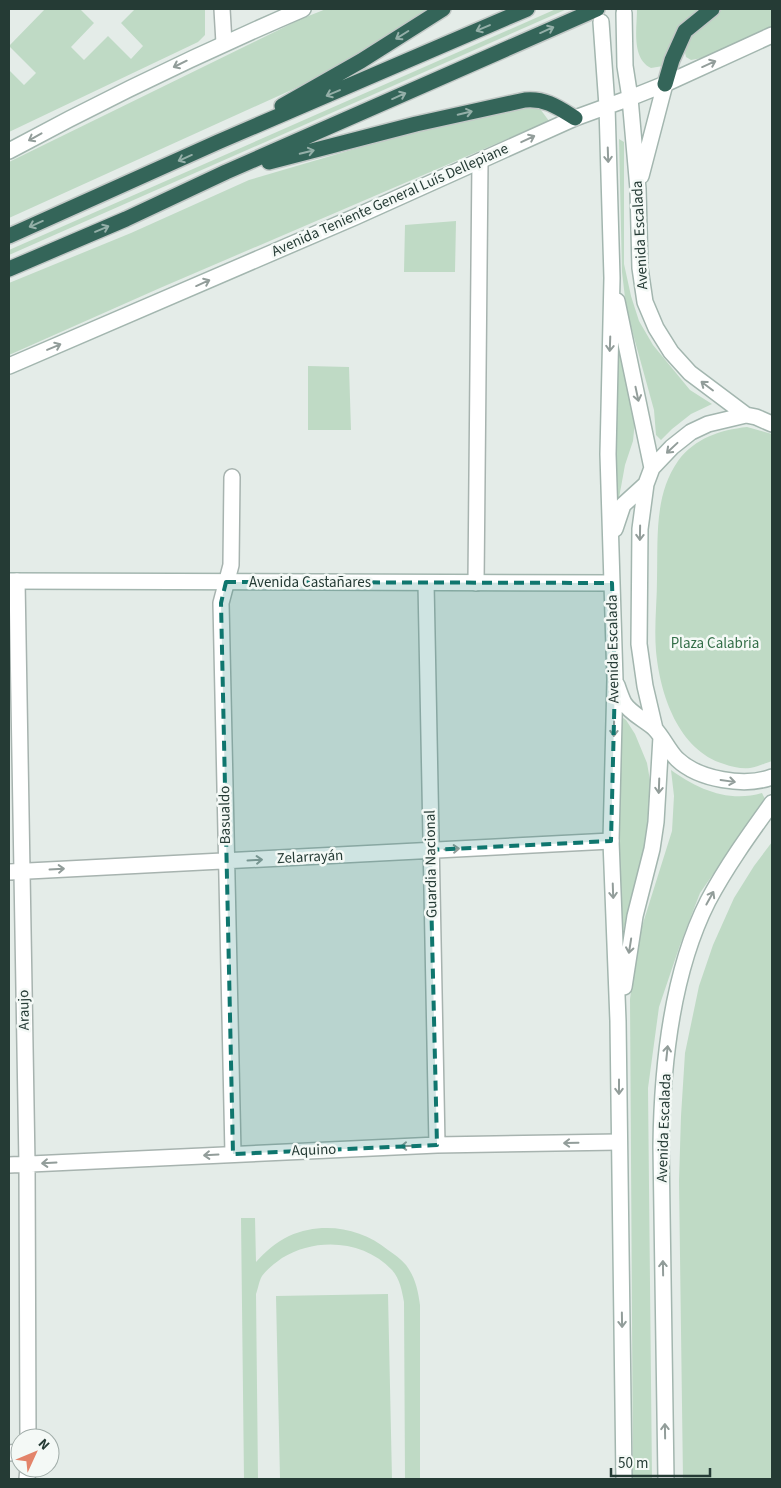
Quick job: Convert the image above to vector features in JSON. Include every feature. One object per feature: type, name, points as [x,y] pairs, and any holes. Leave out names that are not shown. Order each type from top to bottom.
[{"type":"highway","points":[[218,142],[361,60],[443,9]]},
{"type":"highway","points":[[9,236],[218,142],[527,9]]},
{"type":"highway","points":[[665,84],[672,60],[685,31],[712,9]]},
{"type":"highway","points":[[9,270],[566,22],[599,15]]},
{"type":"highway","points":[[226,172],[416,124],[525,100],[536,99],[548,102],[576,118]]},
{"type":"street","points":[[222,9],[224,43]]},
{"type":"street","points":[[9,151],[224,43],[303,9]]},
{"type":"street","name":"Avenida Escalada","points":[[624,13],[626,66],[638,189],[640,268],[645,302],[656,328],[671,352],[690,373],[751,416],[772,424]]},
{"type":"street","name":"Avenida Escalada","points":[[599,15],[607,106],[612,278],[608,454],[612,536],[614,680],[611,841],[618,1021],[624,1479]]},
{"type":"street","name":"Avenida Teniente General Luís Dellepiane","points":[[9,366],[480,162],[576,118],[665,84],[772,35]]},
{"type":"street","points":[[638,189],[665,84]]},
{"type":"street","points":[[476,583],[480,162]]},
{"type":"street","name":"Avenida Escalada","points":[[612,278],[652,468]]},
{"type":"street","points":[[658,733],[645,686],[639,644],[640,529],[646,484],[652,468],[672,447],[691,432],[708,424],[772,411]]},
{"type":"street","name":"Basualdo","points":[[232,477],[231,564],[221,603],[232,1154]]},
{"type":"street","points":[[612,536],[623,505],[646,484]]},
{"type":"street","name":"Avenida Castañares","points":[[13,581],[612,583]]},
{"type":"street","name":"Araujo","points":[[13,581],[15,871],[27,1164],[28,1428]]},
{"type":"street","name":"Guardia Nacional","points":[[426,583],[437,1145]]},
{"type":"street","points":[[614,680],[625,704],[658,733],[678,760],[699,773],[725,781],[742,782],[765,780],[772,777]]},
{"type":"street","name":"Avenida Escalada","points":[[618,1021],[634,916],[652,849],[656,822],[658,733]]},
{"type":"street","name":"Avenida Escalada","points":[[666,1479],[661,1114],[668,1043],[683,966],[708,902],[742,845],[772,803]]},
{"type":"street","name":"Zelarrayán","points":[[15,871],[226,862],[611,841]]},
{"type":"street","name":"Aquino","points":[[9,1165],[437,1145],[619,1142]]},
{"type":"highlighted area","points":[[226,582],[612,583],[615,680],[611,841],[430,850],[437,1145],[233,1154],[221,603]]},
{"type":"green space","points":[[45,9],[80,9],[94,23],[71,47],[84,60],[108,36],[131,59],[143,46],[121,23],[135,9],[205,9],[205,35],[198,42],[9,132],[9,70],[24,85],[36,73],[9,46]]},
{"type":"green space","points":[[326,9],[433,9],[318,78],[9,218],[9,162],[301,19]]},
{"type":"green space","points":[[556,9],[567,9],[9,255],[9,250]]},
{"type":"green space","points":[[637,9],[702,9],[685,22],[663,66],[651,68],[640,57],[636,42]]},
{"type":"green space","points":[[723,9],[772,9],[772,27],[702,58],[691,60],[686,57],[685,49],[690,35],[702,23]]},
{"type":"green space","points":[[526,105],[538,106],[549,121],[9,355],[9,283],[131,233],[249,180],[385,140]]},
{"type":"green space","points":[[619,139],[624,142],[624,264],[639,321],[653,345],[690,390],[712,404],[691,414],[661,440],[656,435],[654,410],[625,298],[622,272]]},
{"type":"green space","points":[[456,221],[455,272],[404,272],[405,225]]},
{"type":"green space","points":[[614,330],[619,352],[632,390],[635,421],[633,441],[625,465],[617,509],[614,512]]},
{"type":"green space","points":[[308,366],[349,367],[351,430],[308,430]]},
{"type":"green space","name":"Plaza Calabria","points":[[747,427],[772,434],[772,761],[756,767],[740,768],[708,757],[683,733],[667,702],[662,685],[658,668],[655,633],[659,518],[661,503],[670,474],[685,453],[700,441],[727,430]]},
{"type":"green space","points":[[622,717],[635,734],[647,763],[652,792],[648,832],[621,940],[618,719]]},
{"type":"green space","points":[[671,770],[692,783],[714,792],[738,796],[762,793],[765,799],[700,893],[659,1007],[648,1088],[652,1479],[633,1479],[630,999],[638,939],[672,831],[674,796]]},
{"type":"green space","points":[[772,842],[772,1479],[683,1479],[679,1181],[685,1053],[699,986],[713,945],[734,898]]},
{"type":"green space","points":[[241,1218],[255,1218],[256,1262],[271,1248],[289,1236],[302,1231],[328,1228],[341,1229],[366,1236],[393,1253],[406,1265],[416,1284],[420,1305],[420,1479],[405,1479],[404,1302],[399,1281],[392,1270],[381,1260],[368,1253],[354,1247],[324,1245],[295,1251],[282,1258],[266,1271],[260,1280],[256,1294],[258,1479],[244,1479]]},
{"type":"green space","points":[[388,1294],[392,1479],[280,1479],[276,1296]]}]
